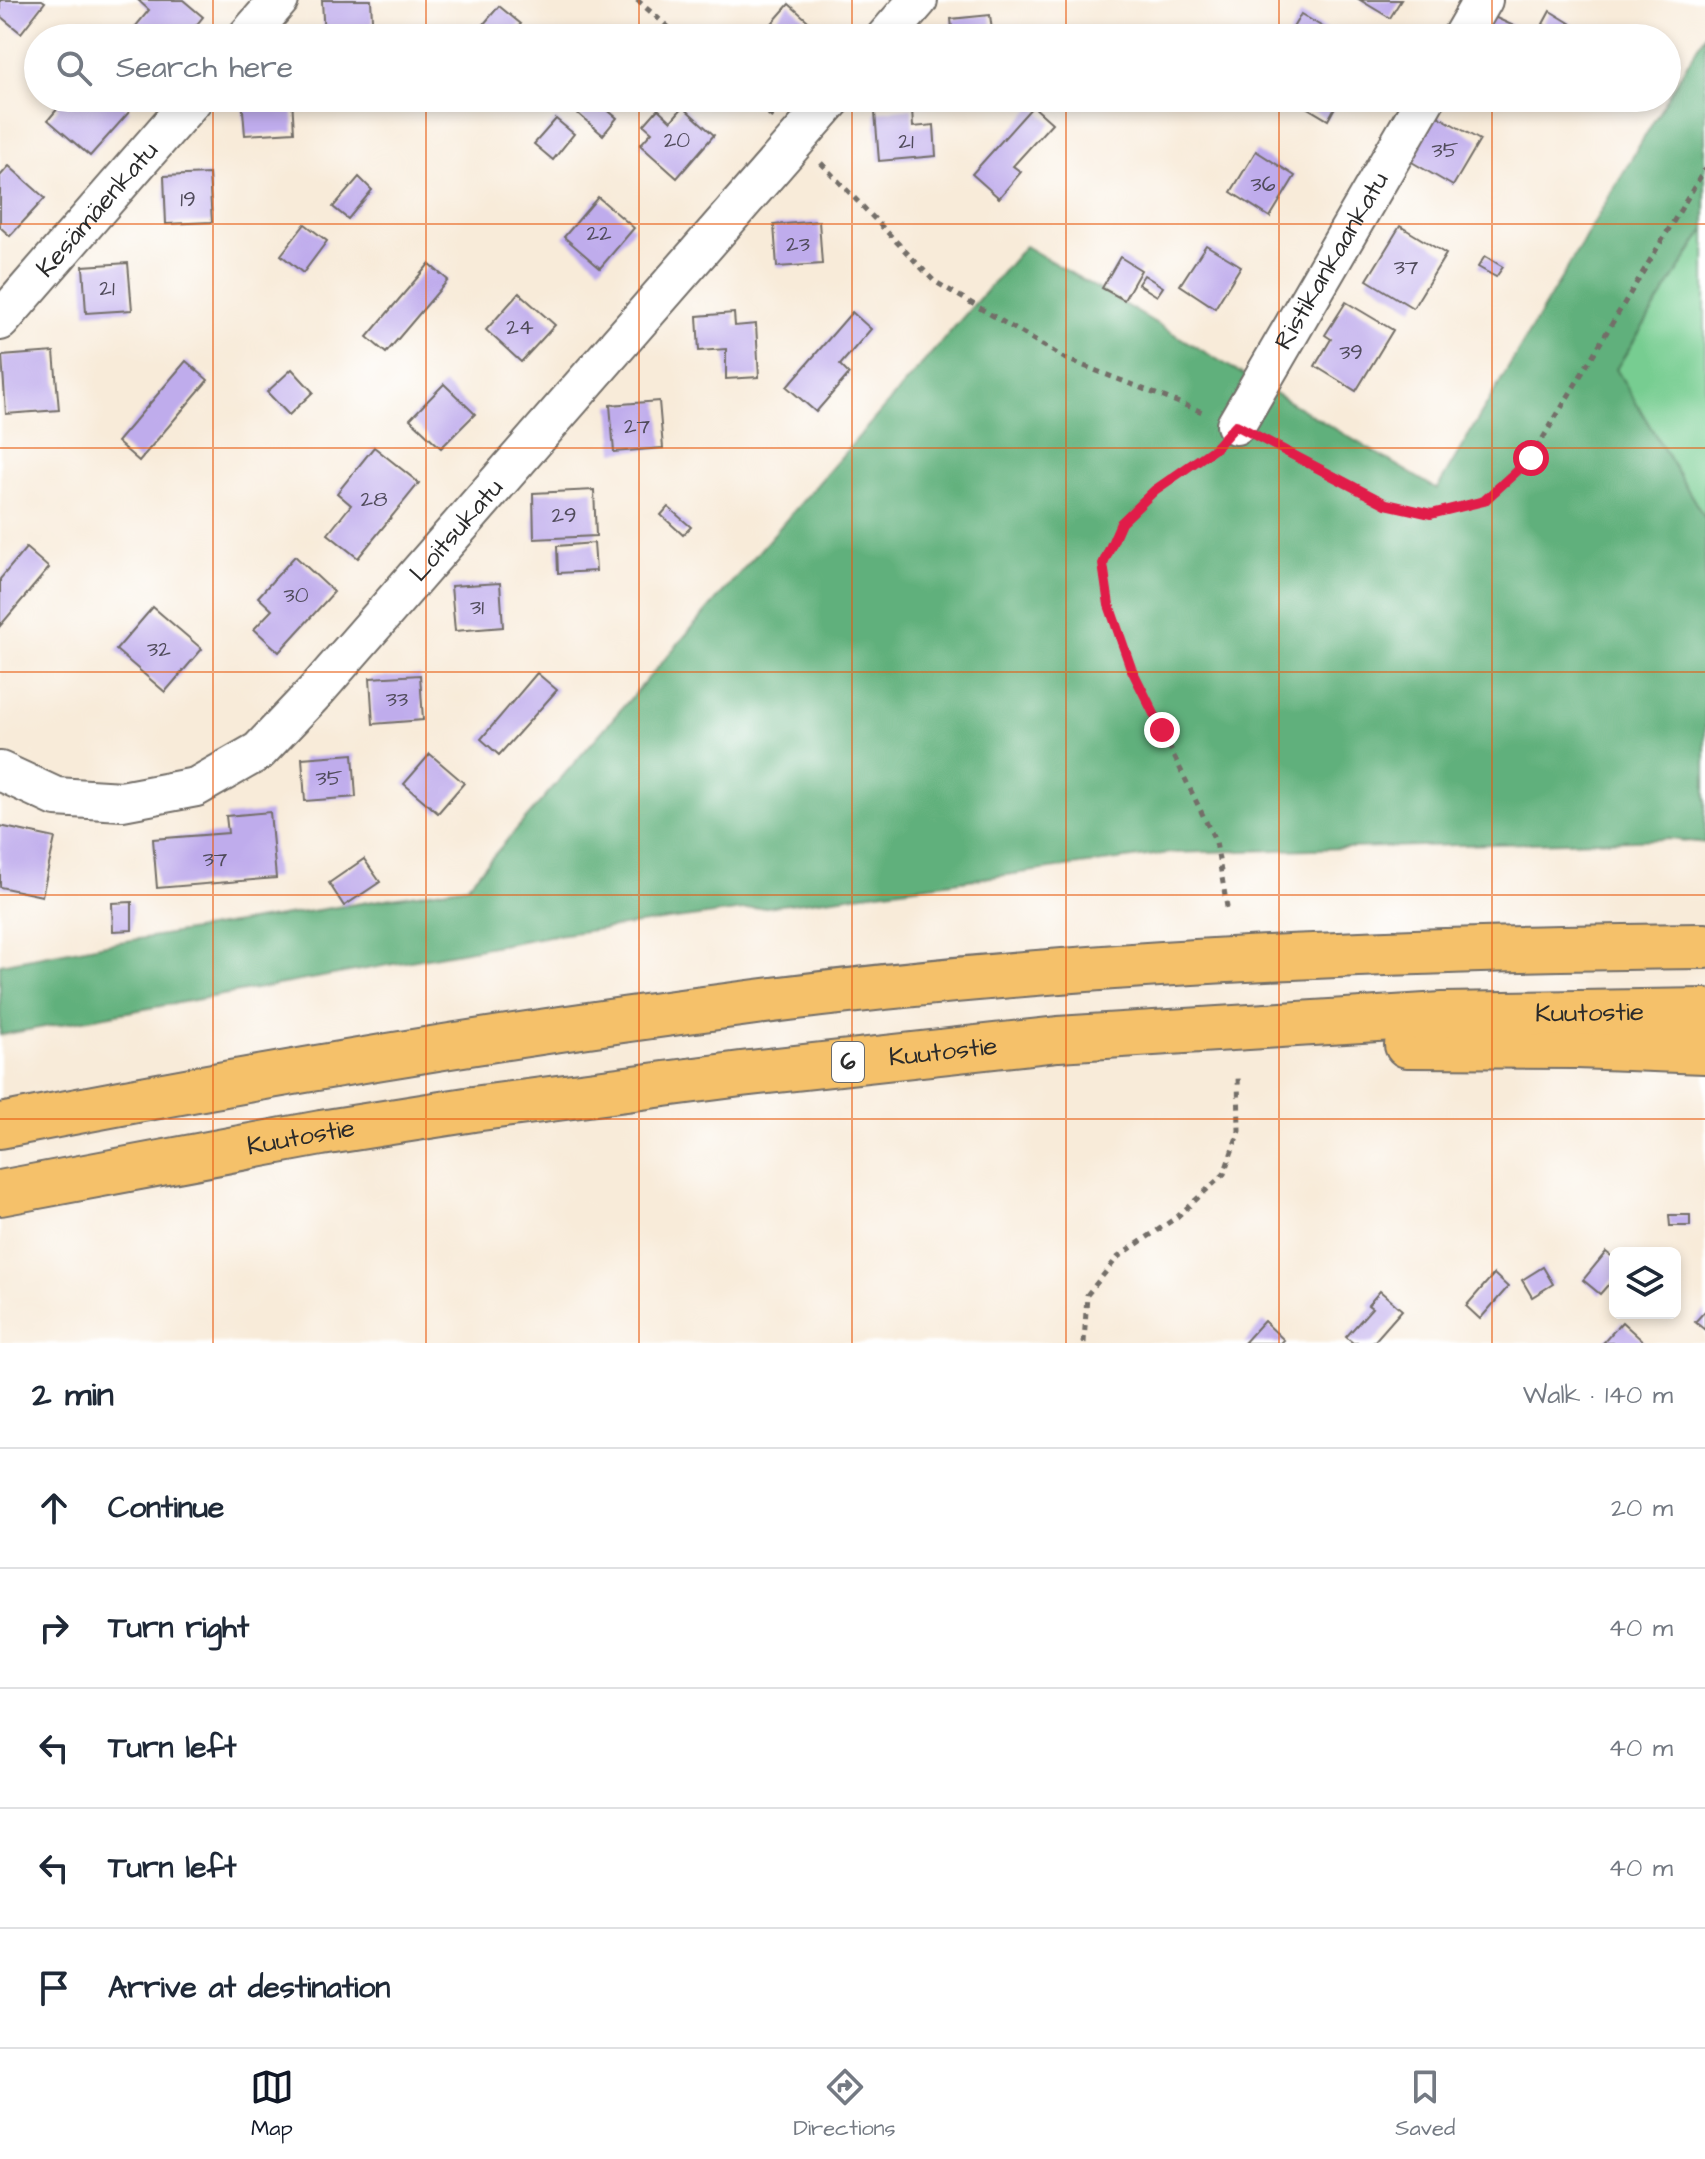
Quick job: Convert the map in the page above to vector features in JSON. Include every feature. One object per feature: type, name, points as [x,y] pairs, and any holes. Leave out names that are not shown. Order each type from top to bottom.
[{"type":"highway","points":[[0,1126],[228,1082],[415,1051],[1077,951],[1432,923],[1705,918]]},
{"type":"highway","points":[[744,1003],[958,980],[1205,961],[1427,951],[1705,946]]},
{"type":"highway","name":"Kuutostie","points":[[0,1193],[321,1133],[473,1109],[741,1074],[1073,1038],[1442,1015],[1705,1011]]},
{"type":"highway","points":[[741,1074],[1375,1045],[1577,1046],[1705,1051]]},
{"type":"street","points":[[258,24],[279,0]]},
{"type":"street","points":[[897,24],[918,0]]},
{"type":"street","points":[[1469,24],[1483,0]]},
{"type":"street","name":"Kesämäenkatu","points":[[0,321],[182,112]]},
{"type":"street","name":"Loitsukatu","points":[[0,771],[56,797],[122,801],[196,787],[259,751],[327,679],[821,112]]},
{"type":"street","name":"Ristikankaankatu","points":[[1236,425],[1418,112]]},
{"type":"path","points":[[637,0],[665,24]]},
{"type":"path","points":[[766,112],[797,139],[934,281],[1066,359],[1236,425],[1386,504],[1431,514],[1484,501],[1531,458],[1705,169]]},
{"type":"path","points":[[1228,913],[1216,842],[1131,668],[1109,605],[1103,564],[1121,523],[1155,490],[1214,449],[1236,425]]},
{"type":"path","points":[[1084,1343],[1087,1295],[1118,1257],[1177,1217],[1224,1174],[1239,1131],[1238,1073]]},
{"type":"green space","points":[[1705,34],[1705,229],[1616,369],[1705,519],[1705,843],[1669,839],[1170,853],[549,936],[0,1035],[0,964],[467,886],[1025,246],[1437,489],[1659,112],[1681,112],[1681,75]]},
{"type":"green space","points":[[1705,229],[1705,519],[1616,369]]},
{"type":"building","points":[[0,0],[45,2],[28,24],[24,24],[21,33],[0,16]]},
{"type":"building","points":[[138,0],[183,0],[203,17],[197,24],[137,24],[149,10]]},
{"type":"building","points":[[322,0],[371,0],[372,24],[323,24]]},
{"type":"building","points":[[1360,0],[1401,0],[1390,18]]},
{"type":"building","points":[[789,4],[812,24],[771,24]]},
{"type":"building","points":[[499,6],[521,24],[484,24]]},
{"type":"building","points":[[1550,11],[1571,24],[1543,24]]},
{"type":"building","points":[[1301,14],[1318,24],[1295,24]]},
{"type":"building","points":[[990,15],[991,24],[952,24],[951,19]]},
{"type":"building","points":[[1492,16],[1509,24],[1489,24]]},
{"type":"building","points":[[55,112],[129,112],[90,156],[48,120]]},
{"type":"building","points":[[243,112],[293,112],[294,132],[245,135]]},
{"type":"building","points":[[576,112],[610,112],[617,118],[603,135]]},
{"type":"building","points":[[655,112],[661,112],[671,121],[679,112],[689,112],[714,135],[677,178],[640,145],[652,132],[644,125]]},
{"type":"building","points":[[875,112],[912,112],[913,127],[934,125],[936,156],[879,161]]},
{"type":"building","points":[[1028,112],[1040,112],[1052,123],[1013,166],[1021,172],[999,198],[972,174]]},
{"type":"building","points":[[1315,112],[1332,112],[1328,120]]},
{"type":"building","points":[[1436,115],[1480,140],[1453,186],[1410,161]]},
{"type":"building","points":[[556,119],[574,134],[553,160],[534,144]]},
{"type":"building","points":[[1256,151],[1295,176],[1270,217],[1231,192]]},
{"type":"building","points":[[9,166],[45,198],[10,236],[0,227],[0,176]]},
{"type":"building","points":[[209,174],[212,222],[166,224],[164,176]]},
{"type":"building","points":[[359,177],[372,190],[348,219],[333,207]]},
{"type":"building","points":[[598,197],[634,228],[600,268],[564,237]]},
{"type":"building","points":[[819,221],[822,264],[777,267],[774,225]]},
{"type":"building","points":[[305,224],[327,241],[303,273],[281,255]]},
{"type":"building","points":[[1400,226],[1446,254],[1413,308],[1367,280]]},
{"type":"building","points":[[1206,245],[1241,266],[1215,308],[1180,285]]},
{"type":"building","points":[[1485,256],[1503,267],[1496,277],[1478,267]]},
{"type":"building","points":[[1120,257],[1141,270],[1124,300],[1102,288]]},
{"type":"building","points":[[128,263],[132,310],[86,313],[83,266]]},
{"type":"building","points":[[429,264],[448,280],[386,353],[367,337]]},
{"type":"building","points":[[1144,275],[1163,287],[1157,296],[1138,284]]},
{"type":"building","points":[[519,293],[555,325],[521,362],[486,330]]},
{"type":"building","points":[[1346,302],[1393,330],[1356,391],[1315,366],[1331,339],[1325,335]]},
{"type":"building","points":[[852,312],[871,329],[840,365],[849,374],[816,412],[787,387]]},
{"type":"building","points":[[734,313],[735,326],[756,324],[759,377],[726,379],[726,349],[699,351],[697,316]]},
{"type":"building","points":[[54,352],[59,410],[6,414],[2,356]]},
{"type":"building","points":[[186,361],[208,380],[139,461],[117,442]]},
{"type":"building","points":[[292,369],[313,392],[289,415],[267,392]]},
{"type":"building","points":[[444,384],[475,414],[441,448],[410,419]]},
{"type":"building","points":[[659,401],[663,448],[614,452],[610,405]]},
{"type":"building","points":[[374,447],[419,483],[358,558],[328,534],[351,505],[337,493]]},
{"type":"building","points":[[594,490],[596,536],[534,539],[533,493]]},
{"type":"building","points":[[668,507],[691,527],[683,535],[661,515]]},
{"type":"building","points":[[594,543],[596,571],[558,573],[557,546]]},
{"type":"building","points":[[26,548],[49,568],[0,626],[0,579]]},
{"type":"building","points":[[295,556],[334,592],[279,652],[254,629],[272,610],[258,597]]},
{"type":"building","points":[[500,583],[503,627],[455,631],[451,586]]},
{"type":"building","points":[[153,607],[202,649],[165,692],[116,650]]},
{"type":"building","points":[[537,673],[557,690],[499,755],[481,739]]},
{"type":"building","points":[[420,675],[423,720],[373,724],[370,678]]},
{"type":"building","points":[[353,754],[356,797],[305,801],[302,758]]},
{"type":"building","points":[[430,754],[464,783],[438,813],[404,784]]},
{"type":"building","points":[[270,812],[276,878],[157,888],[153,839],[228,833],[226,816]]},
{"type":"building","points":[[0,826],[55,838],[42,896],[0,887]]},
{"type":"building","points":[[364,859],[380,882],[344,906],[329,883]]},
{"type":"building","points":[[132,902],[132,930],[113,931],[112,903]]},
{"type":"building","points":[[1669,1215],[1690,1215],[1690,1226],[1670,1226]]},
{"type":"building","points":[[1606,1252],[1609,1254],[1609,1284],[1600,1294],[1583,1280]]},
{"type":"building","points":[[1543,1267],[1553,1284],[1532,1297],[1522,1280]]},
{"type":"building","points":[[1494,1274],[1508,1287],[1480,1319],[1466,1306]]},
{"type":"building","points":[[1380,1291],[1402,1310],[1373,1343],[1353,1343],[1346,1337],[1372,1308],[1368,1305]]},
{"type":"building","points":[[1705,1311],[1705,1330],[1695,1322]]},
{"type":"building","points":[[1264,1321],[1284,1340],[1281,1343],[1244,1343]]},
{"type":"building","points":[[1622,1322],[1645,1343],[1603,1343]]},
{"type":"route","points":[[1162,730],[1131,668],[1109,605],[1103,564],[1121,523],[1155,490],[1214,449],[1236,425],[1386,504],[1431,514],[1484,501],[1531,458]]}]
